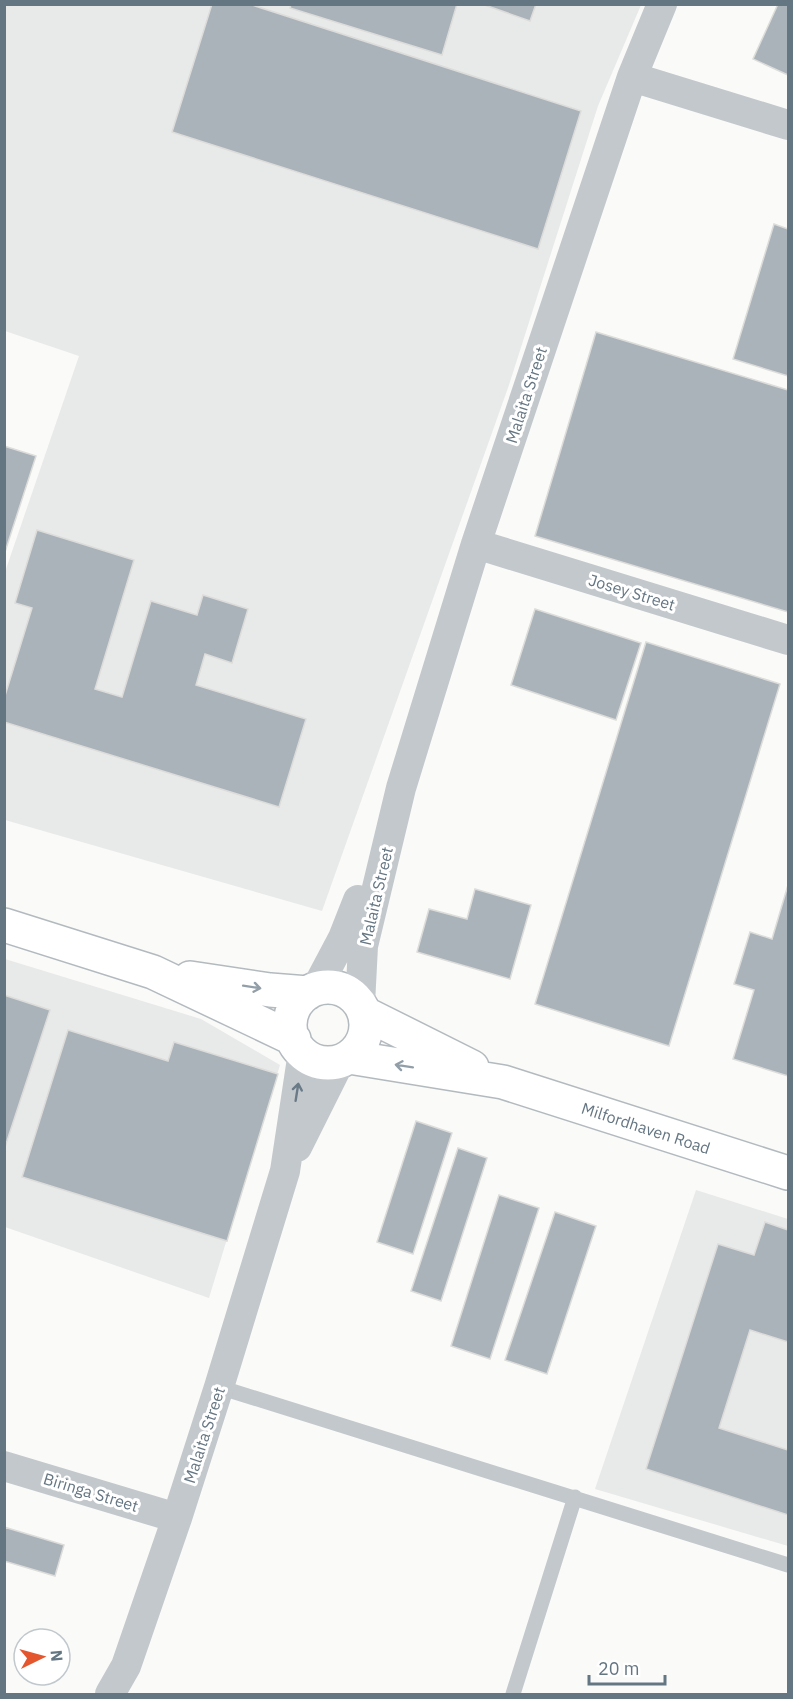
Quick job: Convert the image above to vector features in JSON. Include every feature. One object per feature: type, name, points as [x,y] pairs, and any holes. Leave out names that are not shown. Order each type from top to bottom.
[{"type":"main road","points":[[4,925],[153,972],[270,990],[312,991],[336,987],[354,996],[362,1008],[366,1026],[364,1038],[358,1048],[344,1059],[314,1060],[298,1046],[153,972]]},
{"type":"main road","points":[[298,1046],[291,1029],[294,1008],[312,991]]},
{"type":"main road","name":"Milfordhaven Road","points":[[362,1008],[503,1082]]},
{"type":"main road","name":"Milfordhaven Road","points":[[344,1059],[503,1082],[789,1173]]},
{"type":"street","name":"Malaita Street","points":[[362,1008],[363,946],[401,789],[476,544],[632,77],[662,4]]},
{"type":"street","points":[[632,77],[789,125]]},
{"type":"street","name":"Josey Street","points":[[476,544],[789,640]]},
{"type":"street","name":"Malaita Street","points":[[312,991],[343,938],[401,789]]},
{"type":"street","name":"Malaita Street","points":[[285,1171],[298,1046]]},
{"type":"street","name":"Malaita Street","points":[[110,1695],[126,1666],[177,1518],[285,1171],[344,1059]]},
{"type":"street","name":"Biringa Street","points":[[4,1466],[177,1518]]},
{"type":"lane","points":[[219,1387],[789,1565]]},
{"type":"lane","points":[[513,1695],[575,1497]]},
{"type":"shaded area","points":[[5,5],[641,5],[598,106],[509,385],[322,911],[5,820],[5,572],[79,356],[5,331]]},
{"type":"shaded area","points":[[5,959],[201,1019],[280,1065],[209,1298],[5,1227]]},
{"type":"shaded area","points":[[696,1190],[788,1219],[788,1546],[595,1489]]},
{"type":"building","points":[[212,4],[249,4],[581,111],[538,249],[172,132]]},
{"type":"building","points":[[291,4],[457,4],[442,55],[290,8]]},
{"type":"building","points":[[482,4],[536,4],[530,21]]},
{"type":"building","points":[[778,4],[788,4],[788,75],[753,59]]},
{"type":"building","points":[[774,224],[788,229],[788,376],[733,359]]},
{"type":"building","points":[[596,332],[788,390],[788,612],[535,536]]},
{"type":"building","points":[[4,446],[36,456],[4,555]]},
{"type":"building","points":[[37,530],[134,560],[95,689],[122,697],[151,601],[197,615],[203,595],[248,609],[232,663],[205,654],[196,685],[306,719],[279,807],[4,722],[4,699],[32,608],[15,603]]},
{"type":"building","points":[[535,609],[641,643],[616,720],[511,685]]},
{"type":"building","points":[[646,642],[780,684],[669,1046],[535,1004]]},
{"type":"building","points":[[788,885],[788,1076],[733,1059],[754,990],[734,984],[750,932],[772,939]]},
{"type":"building","points":[[475,889],[531,905],[510,979],[417,952],[429,909],[467,919]]},
{"type":"building","points":[[4,995],[50,1010],[4,1150]]},
{"type":"building","points":[[68,1030],[168,1061],[174,1042],[278,1074],[227,1241],[22,1177]]},
{"type":"building","points":[[416,1121],[452,1133],[413,1254],[377,1242]]},
{"type":"building","points":[[458,1148],[487,1158],[441,1301],[411,1291]]},
{"type":"building","points":[[499,1195],[539,1208],[490,1359],[451,1346]]},
{"type":"building","points":[[555,1212],[596,1226],[547,1374],[505,1360]]},
{"type":"building","points":[[765,1222],[788,1230],[788,1342],[750,1330],[719,1428],[788,1450],[788,1515],[646,1469],[718,1244],[754,1255]]},
{"type":"building","points":[[4,1527],[64,1545],[55,1576],[4,1561]]}]
